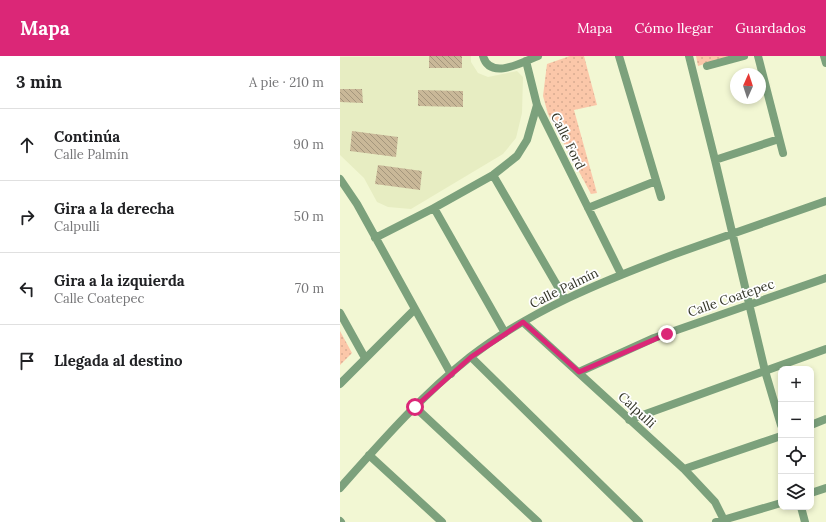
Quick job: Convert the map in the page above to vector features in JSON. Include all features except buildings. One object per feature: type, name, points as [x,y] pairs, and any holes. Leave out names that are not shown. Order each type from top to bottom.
[{"type":"street","points":[[484,56],[486,63],[494,68],[504,69],[538,56]]},
{"type":"street","points":[[619,56],[661,197]]},
{"type":"street","points":[[689,56],[733,233],[748,305],[778,415]]},
{"type":"street","points":[[707,66],[744,56]]},
{"type":"street","points":[[758,56],[782,153]]},
{"type":"street","points":[[824,56],[826,63]]},
{"type":"street","name":"Calle Ford","points":[[526,61],[537,105],[621,274]]},
{"type":"street","points":[[376,238],[493,175],[522,150],[531,130],[537,105]]},
{"type":"street","points":[[715,160],[779,139]]},
{"type":"street","points":[[493,175],[565,299]]},
{"type":"street","points":[[588,208],[656,181]]},
{"type":"street","points":[[341,182],[376,238],[414,310],[451,374]]},
{"type":"street","name":"Calle Palmín","points":[[340,488],[415,407],[451,374],[471,357],[523,322],[565,299],[621,274],[826,201]]},
{"type":"street","points":[[434,208],[505,333]]},
{"type":"street","name":"Calle Coatepec","points":[[579,372],[654,338],[826,278]]},
{"type":"street","points":[[342,378],[365,358],[414,310]]},
{"type":"street","points":[[340,313],[365,358]]},
{"type":"street","name":"Calpulli","points":[[523,322],[684,469],[715,502],[725,521]]},
{"type":"street","points":[[629,420],[826,349]]},
{"type":"street","points":[[471,357],[639,522]]},
{"type":"street","points":[[415,407],[538,522]]},
{"type":"street","points":[[814,423],[826,419]]},
{"type":"street","points":[[684,469],[778,437]]},
{"type":"street","points":[[370,455],[442,522]]},
{"type":"street","points":[[814,493],[826,488]]},
{"type":"street","points":[[716,522],[725,521],[778,504]]},
{"type":"street","points":[[802,510],[805,522]]},
{"type":"shaded area","points":[[471,56],[471,62],[478,73],[488,77],[517,71],[523,77],[522,113],[516,138],[503,154],[411,209],[388,207],[377,202],[364,178],[340,155],[340,57]]},
{"type":"shaded area","points":[[570,56],[584,56],[597,105],[574,110],[597,193],[591,194],[548,114],[543,96],[547,64]]},
{"type":"shaded area","points":[[696,56],[730,56],[698,66]]},
{"type":"shaded area","points":[[340,331],[352,353],[340,365]]},
{"type":"route","points":[[415,407],[471,357],[523,322],[579,372],[654,338],[667,334]]}]
